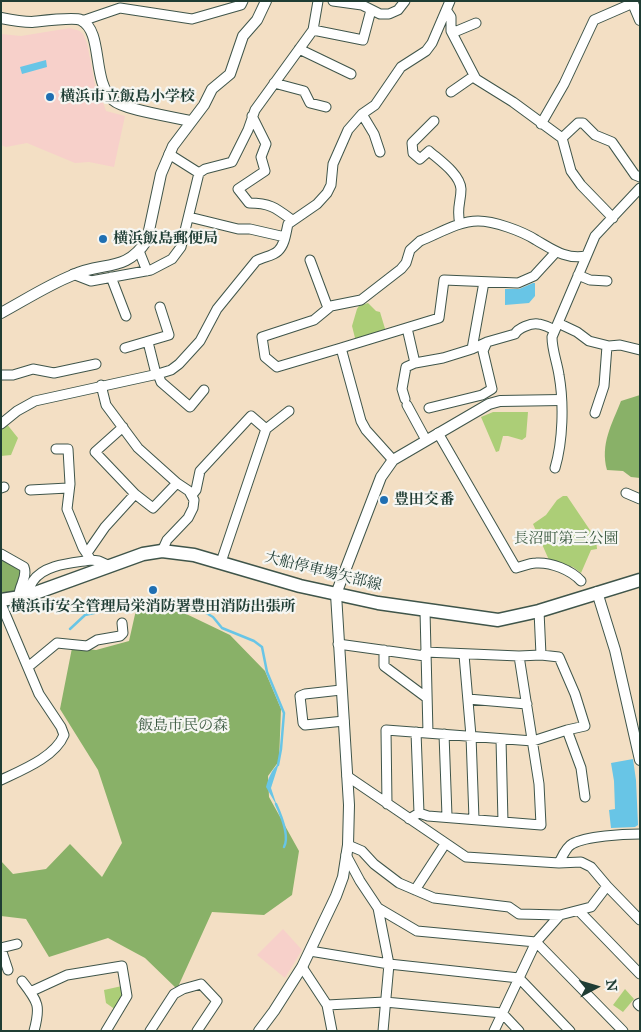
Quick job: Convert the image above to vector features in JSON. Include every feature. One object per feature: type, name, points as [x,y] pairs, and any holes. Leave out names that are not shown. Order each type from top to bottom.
[{"type":"main road","name":"大船停車場矢部線","points":[[1,600],[23,596],[143,554],[162,551],[194,555],[300,586],[378,603],[498,620],[539,611],[640,580]]},
{"type":"street","points":[[82,21],[120,8],[130,8],[192,19],[241,5],[243,1]]},
{"type":"street","points":[[1,313],[73,274],[87,269],[120,264],[130,259],[139,250],[147,240],[158,186],[169,154],[190,121],[204,106],[212,89],[230,74],[243,36],[257,20],[266,1]]},
{"type":"street","points":[[73,274],[91,281],[147,271],[162,266],[172,259],[181,247],[199,173],[205,169],[232,162],[248,130],[252,116],[314,30],[318,1]]},
{"type":"street","points":[[333,1],[362,5],[380,14],[389,14],[398,10],[405,1]]},
{"type":"street","points":[[1,424],[17,411],[34,401],[157,374],[171,370],[179,364],[200,341],[216,309],[256,261],[278,252],[283,244],[288,224],[317,204],[327,193],[331,185],[333,164],[348,130],[362,114],[375,105],[400,67],[426,51],[432,44],[450,1]]},
{"type":"street","points":[[541,124],[564,84],[594,20],[633,2],[640,20]]},
{"type":"street","points":[[314,30],[363,40],[372,10]]},
{"type":"street","points":[[447,11],[451,17],[452,34],[474,76],[495,92],[514,102],[562,138],[571,172],[613,218]]},
{"type":"street","points":[[1,18],[28,22],[74,19],[82,21],[92,31],[102,85],[113,100],[124,106],[190,121]]},
{"type":"street","points":[[452,34],[476,23]]},
{"type":"street","points":[[299,49],[350,74]]},
{"type":"street","points":[[451,92],[474,76]]},
{"type":"street","points":[[274,83],[304,91],[310,103],[326,107]]},
{"type":"street","points":[[362,114],[374,134],[380,152]]},
{"type":"street","points":[[252,116],[266,144],[262,158],[265,171],[238,189],[250,203],[262,203],[272,206],[292,220]]},
{"type":"street","points":[[434,121],[412,144],[413,153],[420,159],[428,151],[456,176],[460,182],[461,190],[458,213],[460,224]]},
{"type":"street","points":[[562,138],[578,123],[583,123],[595,135],[612,142],[636,175],[640,177]]},
{"type":"street","points":[[169,154],[199,173]]},
{"type":"street","points":[[555,468],[560,451],[561,400],[559,375],[552,345],[556,326],[595,236],[640,188]]},
{"type":"street","points":[[189,217],[238,229],[250,229],[285,237]]},
{"type":"street","points":[[556,252],[534,276],[518,283],[444,280],[439,318],[277,367],[265,357],[262,337],[314,320],[331,306],[360,300],[401,270],[414,246],[420,241],[460,224],[478,221],[490,222],[534,238],[556,252],[576,258],[586,256]]},
{"type":"street","points":[[139,250],[147,271]]},
{"type":"street","points":[[310,260],[328,308]]},
{"type":"street","points":[[578,275],[590,280],[607,281]]},
{"type":"street","points":[[111,277],[126,316]]},
{"type":"street","points":[[472,350],[484,282]]},
{"type":"street","points":[[126,348],[169,335],[160,307]]},
{"type":"street","points":[[426,440],[406,402],[402,389],[406,367],[472,350],[487,342],[515,334],[531,324],[556,326],[577,332],[589,341],[607,346],[620,345],[640,350]]},
{"type":"street","points":[[407,328],[416,363]]},
{"type":"street","points":[[148,342],[161,382],[190,407],[204,390]]},
{"type":"street","points":[[429,408],[482,395],[492,390],[483,351],[487,342]]},
{"type":"street","points":[[595,413],[604,386],[607,346]]},
{"type":"street","points":[[341,348],[361,421],[366,430],[393,460]]},
{"type":"street","points":[[1,375],[13,375],[33,369],[54,373],[96,364]]},
{"type":"street","points":[[101,386],[106,405],[138,448],[192,494],[194,508],[188,518],[167,540],[162,551]]},
{"type":"street","points":[[259,1031],[274,1012],[302,967],[340,887],[347,850],[349,805],[336,594],[382,477],[393,460],[489,404],[500,401],[561,400]]},
{"type":"street","points":[[221,562],[266,429],[289,411]]},
{"type":"street","points":[[192,494],[196,490],[200,471],[251,416],[266,429]]},
{"type":"street","points":[[123,427],[95,452],[135,494],[153,508],[177,483]]},
{"type":"street","points":[[438,433],[516,568],[536,563],[547,564],[574,574],[581,581]]},
{"type":"street","points":[[56,449],[68,449],[70,484],[68,488],[67,509],[83,548],[89,556],[110,566]]},
{"type":"street","points":[[30,490],[68,488]]},
{"type":"street","points":[[626,493],[640,499]]},
{"type":"street","points":[[1,554],[24,567],[26,573],[19,592],[23,596],[32,581],[41,572],[89,556],[105,527],[135,494]]},
{"type":"street","points":[[597,592],[635,716],[640,760]]},
{"type":"street","points":[[1,604],[39,694],[64,735],[60,745],[29,767],[1,780]]},
{"type":"street","points":[[425,611],[428,733]]},
{"type":"street","points":[[539,611],[541,655]]},
{"type":"street","points":[[28,667],[57,643],[86,646],[97,640],[120,636],[123,633],[122,622]]},
{"type":"street","points":[[338,644],[425,654],[541,655],[559,657],[575,694],[585,726],[533,741],[386,730],[387,804]]},
{"type":"street","points":[[384,650],[384,666],[427,698]]},
{"type":"street","points":[[464,655],[474,819]]},
{"type":"street","points":[[409,819],[419,813],[428,816],[447,816],[541,825],[539,784],[519,656]]},
{"type":"street","points":[[341,690],[305,694],[300,696],[300,702],[303,723],[305,725],[344,722]]},
{"type":"street","points":[[468,699],[527,704]]},
{"type":"street","points":[[567,730],[582,768],[585,797]]},
{"type":"street","points":[[416,732],[419,813]]},
{"type":"street","points":[[444,734],[447,816]]},
{"type":"street","points":[[501,739],[503,822]]},
{"type":"street","points":[[347,776],[466,857],[559,864],[581,862],[591,867],[640,920]]},
{"type":"street","points":[[559,864],[569,846],[576,842],[612,834],[640,834]]},
{"type":"street","points":[[415,890],[445,844]]},
{"type":"street","points":[[347,850],[362,851],[374,864],[399,883],[434,898],[471,904],[509,907],[519,914],[560,915],[579,911],[591,907],[607,886]]},
{"type":"street","points":[[347,850],[360,882],[378,908],[389,964],[383,1031]]},
{"type":"street","points":[[378,908],[417,931],[536,942],[622,1031]]},
{"type":"street","points":[[579,911],[640,974]]},
{"type":"street","points":[[494,1031],[536,942],[560,915]]},
{"type":"street","points":[[8,970],[1,949],[17,944]]},
{"type":"street","points":[[310,951],[389,964],[520,978],[570,1031]]},
{"type":"street","points":[[30,992],[68,975],[122,966],[127,996],[106,1031]]},
{"type":"street","points":[[302,967],[326,1005],[332,1031]]},
{"type":"street","points":[[22,981],[38,1005],[38,1016],[34,1031]]},
{"type":"street","points":[[150,1031],[174,994],[183,989],[201,984],[217,1001],[197,1031]]},
{"type":"street","points":[[326,1005],[385,1002],[502,1013],[519,1031]]},
{"type":"shaded area","name":"横浜市立飯島小学校","points":[[70,28],[80,31],[87,43],[97,95],[102,100],[106,111],[125,116],[114,167],[89,162],[75,163],[27,143],[6,147],[1,145],[1,34],[21,36]]},
{"type":"shaded area","points":[[283,929],[302,950],[285,978],[257,955]]},
{"type":"green space","points":[[368,303],[376,311],[380,312],[386,332],[356,342],[352,326],[357,309],[359,306]]},
{"type":"green space","points":[[640,395],[640,478],[631,477],[623,471],[607,470],[605,451],[608,434],[621,401]]},
{"type":"green space","points":[[493,412],[528,412],[526,437],[522,440],[503,436],[499,451],[496,452],[481,417]]},
{"type":"green space","points":[[6,423],[18,438],[11,455],[1,456],[1,427]]},
{"type":"green space","name":"長沼町第三公園","points":[[567,496],[596,539],[597,549],[591,550],[581,573],[573,567],[549,560],[533,524],[546,515],[557,500]]},
{"type":"green space","points":[[1,555],[27,568],[22,592],[1,592]]},
{"type":"green space","name":"飯島市民の森","points":[[136,610],[178,610],[230,635],[265,671],[281,709],[279,761],[268,776],[269,797],[299,851],[292,895],[264,915],[212,912],[177,989],[145,958],[108,938],[49,957],[26,919],[1,916],[1,861],[13,874],[46,869],[70,844],[102,877],[122,843],[98,770],[60,709],[72,648],[96,650],[129,641]]},
{"type":"green space","points":[[122,986],[125,995],[116,1010],[106,1003],[104,990]]},
{"type":"green space","points":[[625,989],[634,999],[623,1012],[613,1005]]},
{"type":"water","points":[[46,60],[47,67],[22,74],[20,67]]},
{"type":"water","points":[[535,283],[535,296],[529,303],[505,305],[505,289],[519,289]]},
{"type":"water","points":[[633,759],[638,825],[635,827],[611,828],[609,810],[615,809],[611,763]]},
{"type":"water","points":[[279,763],[271,788],[277,806],[266,787],[274,768]]},
{"type":"waterway","points":[[6,609],[21,603]]},
{"type":"waterway","points":[[70,629],[85,615],[125,606],[133,609],[193,609],[203,611],[213,617],[222,628],[254,641],[262,647],[267,672],[284,713],[278,765]]},
{"type":"waterway","points":[[276,804],[285,831],[286,842],[284,847]]},
{"type":"place","name":"横浜市立飯島小学校","points":[[50,97]]},
{"type":"place","name":"横浜飯島郵便局","points":[[103,239]]},
{"type":"place","name":"豊田交番","points":[[384,500]]},
{"type":"place","name":"横浜市安全管理局栄消防署豊田消防出張所","points":[[153,590]]}]
